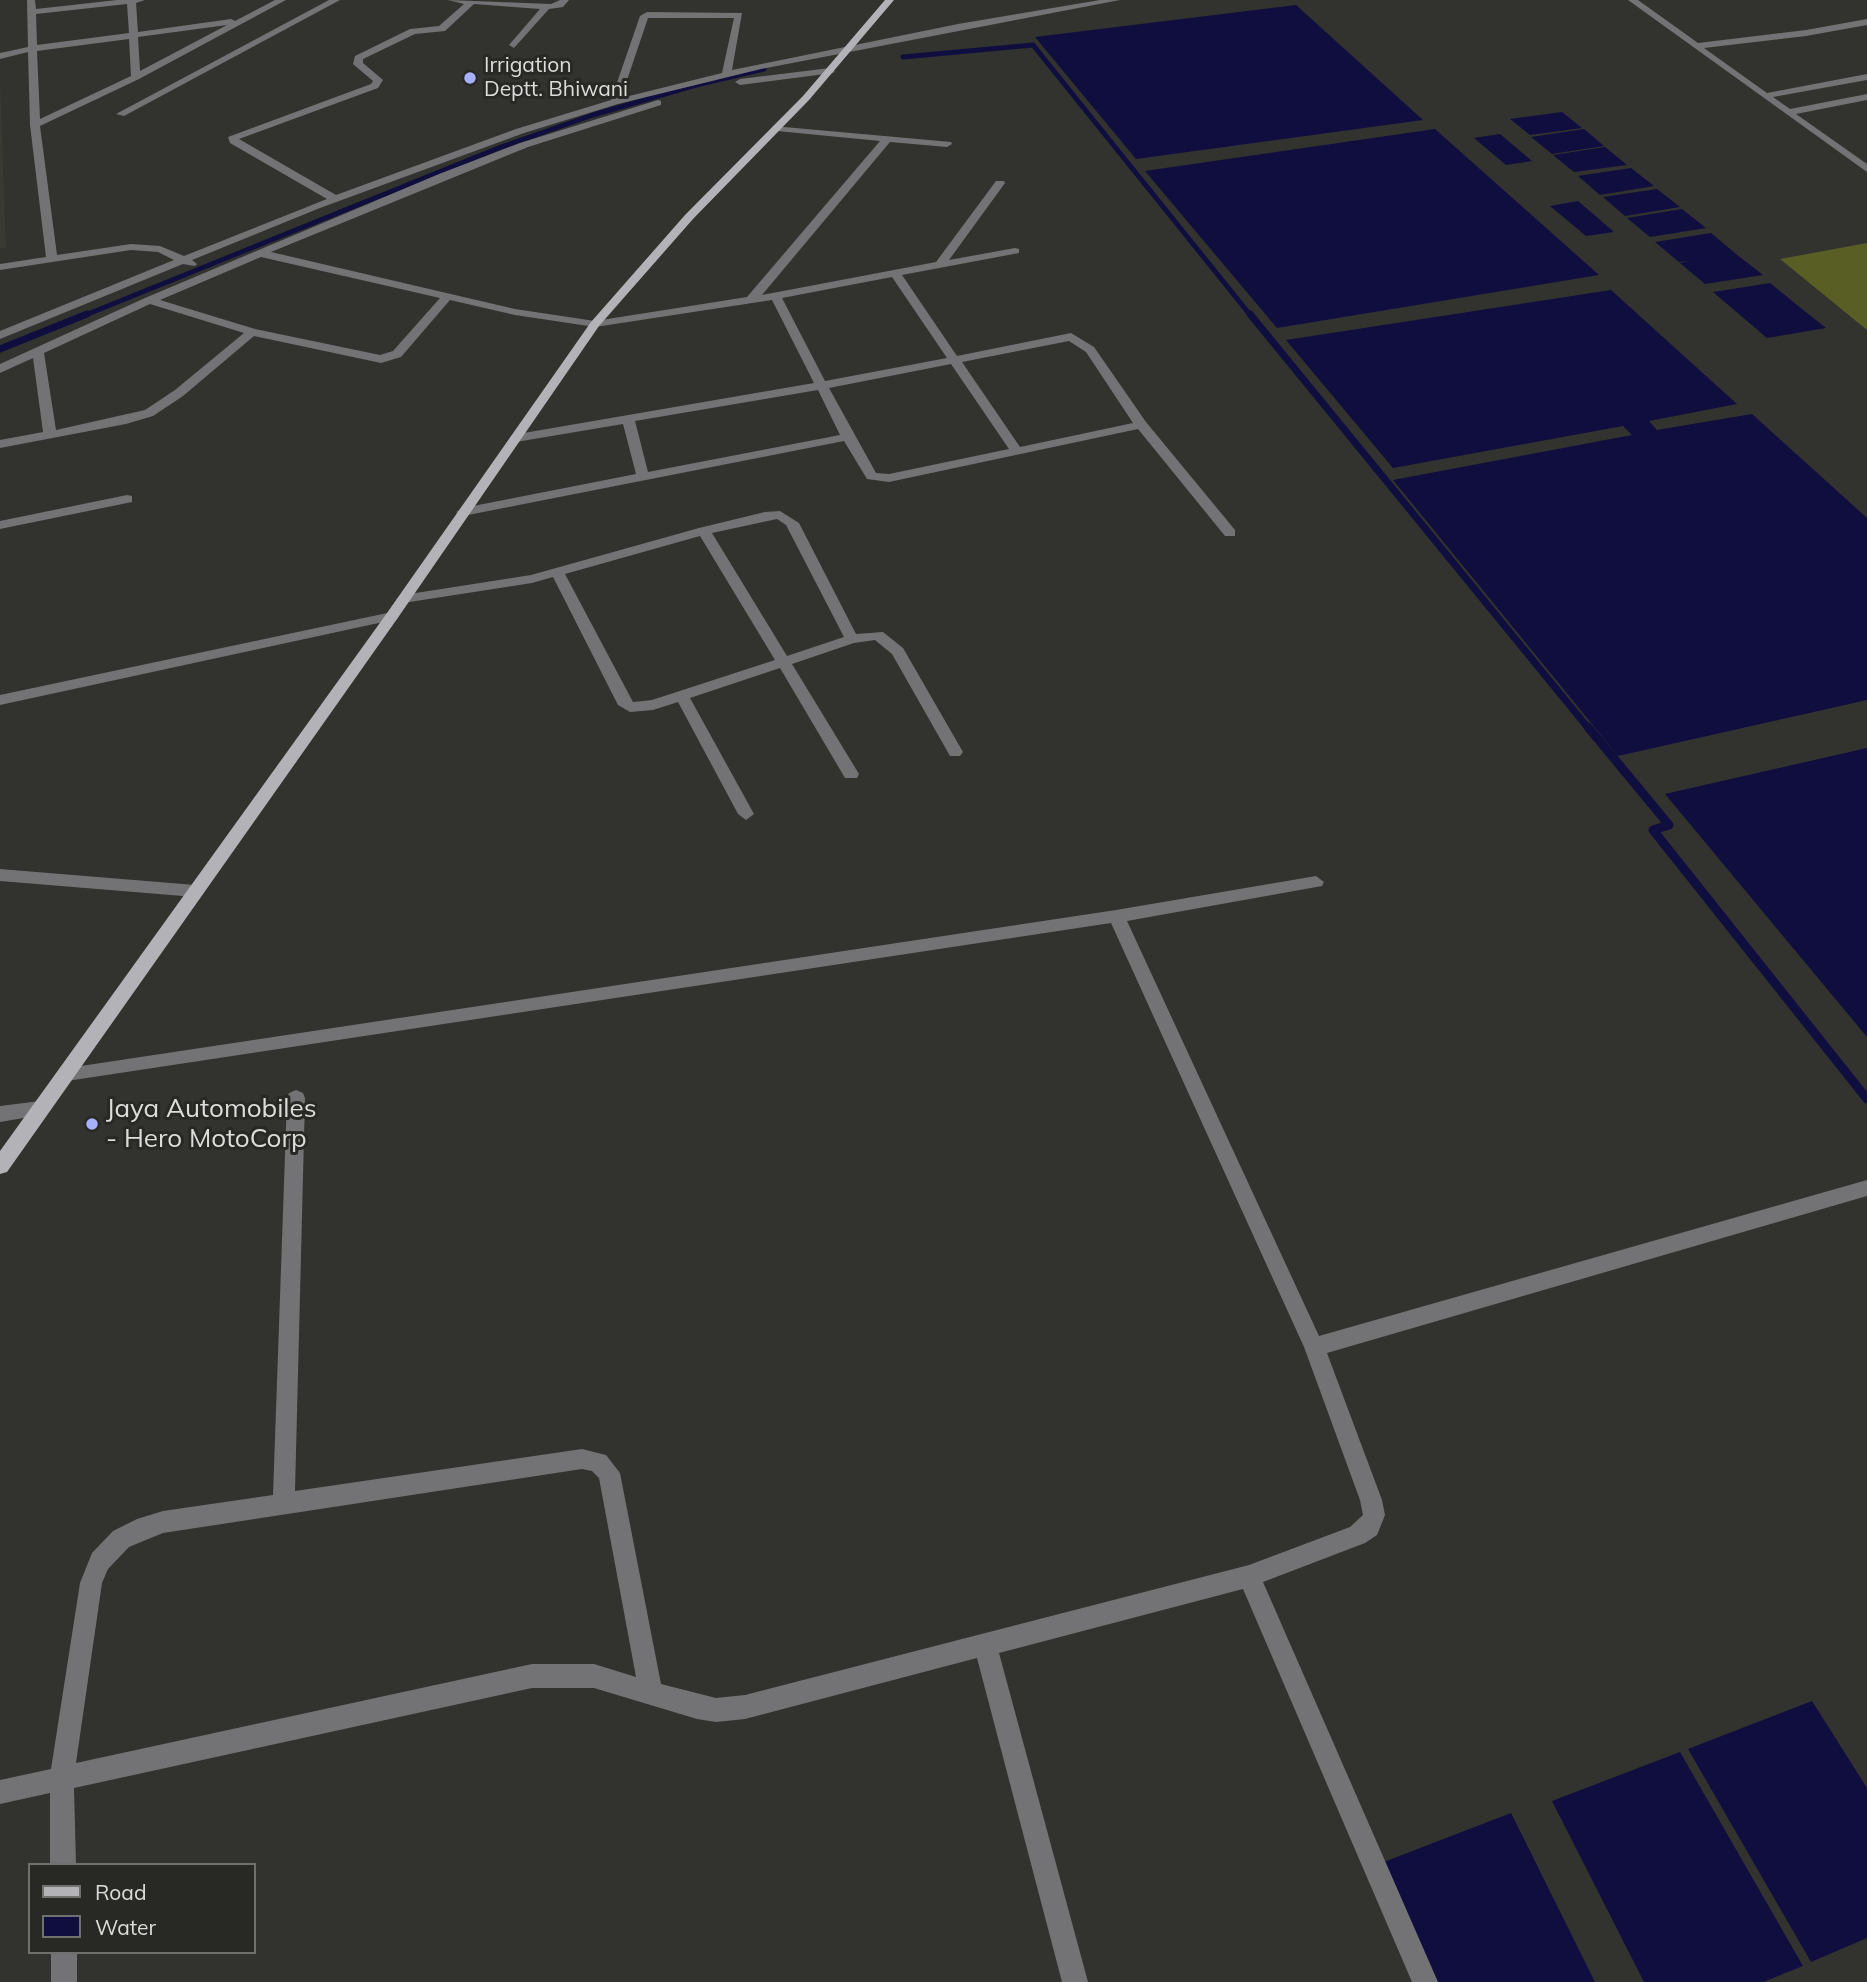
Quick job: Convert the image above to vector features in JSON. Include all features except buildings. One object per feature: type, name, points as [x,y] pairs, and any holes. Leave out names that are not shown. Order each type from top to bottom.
[{"type":"main road","points":[[0,1166],[392,616],[595,324],[690,217],[830,71],[890,0]]},
{"type":"street","points":[[31,0],[35,125],[52,257]]},
{"type":"street","points":[[35,125],[136,77],[282,0]]},
{"type":"street","points":[[121,114],[336,0]]},
{"type":"street","points":[[452,0],[546,7],[557,6],[565,0]]},
{"type":"street","points":[[0,335],[335,199],[520,131],[615,102],[726,74],[958,27],[1116,0]]},
{"type":"street","points":[[1632,0],[1867,169]]},
{"type":"street","points":[[32,12],[136,1],[132,35],[136,77]]},
{"type":"street","points":[[335,199],[234,141],[233,137],[375,86],[378,80],[358,64],[358,58],[413,31],[442,29],[474,1]]},
{"type":"street","points":[[514,45],[546,7]]},
{"type":"street","points":[[615,102],[644,16],[653,13],[742,11],[726,74]]},
{"type":"street","points":[[0,56],[31,49],[244,20]]},
{"type":"street","points":[[1695,46],[1805,33],[1867,22]]},
{"type":"street","points":[[0,369],[149,300],[203,270],[259,253],[455,172],[594,122],[749,80],[830,71]]},
{"type":"street","points":[[1764,96],[1867,76]]},
{"type":"street","points":[[1789,112],[1867,97]]},
{"type":"street","points":[[777,128],[947,144]]},
{"type":"street","points":[[751,300],[887,139]]},
{"type":"street","points":[[940,265],[1000,183]]},
{"type":"street","points":[[0,267],[100,249],[147,247],[203,270]]},
{"type":"street","points":[[259,253],[447,297],[549,318],[595,324],[751,300],[1015,251]]},
{"type":"street","points":[[895,273],[1015,449]]},
{"type":"street","points":[[775,295],[820,386],[872,476],[883,478],[1141,425]]},
{"type":"street","points":[[149,300],[252,332],[385,359],[397,354],[447,297]]},
{"type":"street","points":[[0,444],[126,420],[157,409],[252,332]]},
{"type":"street","points":[[516,438],[820,386],[1066,337],[1075,338],[1090,351],[1141,425],[1230,533]]},
{"type":"street","points":[[38,352],[50,435]]},
{"type":"street","points":[[628,420],[642,477]]},
{"type":"street","points":[[463,512],[848,437]]},
{"type":"street","points":[[0,525],[127,499]]},
{"type":"street","points":[[403,599],[509,584],[558,573],[704,531],[765,516],[780,515],[788,518],[852,639]]},
{"type":"street","points":[[704,531],[851,774]]},
{"type":"street","points":[[558,573],[626,704],[633,708],[682,696],[852,639],[878,635],[898,651],[956,752]]},
{"type":"street","points":[[0,699],[392,616]]},
{"type":"street","points":[[682,696],[746,814]]},
{"type":"street","points":[[0,875],[195,891]]},
{"type":"street","points":[[67,1074],[1116,916],[1316,882]]},
{"type":"street","points":[[0,1792],[532,1676],[594,1676],[716,1710],[745,1707],[1249,1576],[1369,1528],[1374,1521],[1371,1500],[1314,1347],[1116,916]]},
{"type":"street","points":[[284,1504],[296,1098]]},
{"type":"street","points":[[0,1114],[40,1109]]},
{"type":"street","points":[[1314,1347],[1867,1188]]},
{"type":"street","points":[[63,1863],[62,1779],[91,1583],[100,1561],[121,1539],[137,1530],[163,1522],[582,1459],[598,1462],[609,1473],[613,1490],[651,1694]]},
{"type":"street","points":[[1249,1576],[1425,1982]]},
{"type":"street","points":[[985,1645],[1075,1982]]},
{"type":"street","points":[[64,1954],[64,1982]]},
{"type":"shaded area","points":[[0,79],[6,248],[0,249]]},
{"type":"green space","points":[[1867,243],[1867,330],[1780,259]]},
{"type":"water","points":[[1296,5],[1423,120],[1136,159],[1035,37]]},
{"type":"water","points":[[1562,112],[1582,128],[1530,135],[1510,119]]},
{"type":"water","points":[[1435,129],[1599,275],[1277,328],[1145,171]]},
{"type":"water","points":[[1584,129],[1604,146],[1552,154],[1531,137]]},
{"type":"water","points":[[1500,134],[1532,161],[1506,165],[1474,138]]},
{"type":"water","points":[[1605,147],[1627,165],[1574,172],[1553,155]]},
{"type":"water","points":[[1631,168],[1654,186],[1600,195],[1578,176]]},
{"type":"water","points":[[1657,189],[1680,207],[1625,216],[1603,197]]},
{"type":"water","points":[[1578,201],[1614,232],[1586,236],[1550,206]]},
{"type":"water","points":[[1682,209],[1706,228],[1650,237],[1627,218]]},
{"type":"water","points":[[1711,233],[1763,275],[1705,284],[1680,263],[1689,261],[1679,262],[1655,242]]},
{"type":"water","points":[[1770,283],[1826,328],[1767,338],[1713,292]]},
{"type":"water","points":[[1611,290],[1737,404],[1649,421],[1657,430],[1752,414],[1867,518],[1867,700],[1618,756],[1393,480],[1632,435],[1623,426],[1393,468],[1286,340]]},
{"type":"water","points":[[1867,748],[1867,1037],[1665,794]]},
{"type":"water","points":[[1812,1701],[1867,1788],[1867,1938],[1811,1962],[1688,1749]]},
{"type":"water","points":[[1680,1752],[1803,1966],[1763,1982],[1644,1982],[1552,1801]]},
{"type":"water","points":[[1511,1813],[1595,1982],[1428,1982],[1376,1865]]},
{"type":"waterway","points":[[903,57],[1033,45],[1251,316]]},
{"type":"waterway","points":[[83,316],[501,147],[593,115],[696,85],[764,69]]},
{"type":"waterway","points":[[0,349],[87,314]]},
{"type":"waterway","points":[[1250,314],[1589,729]]},
{"type":"waterway","points":[[1588,727],[1669,825],[1653,830],[1867,1099]]},
{"type":"place","name":"Irrigation Deptt. Bhiwani","points":[[470,78]]},
{"type":"place","name":"Jaya Automobiles - Hero MotoCorp","points":[[92,1124]]}]
